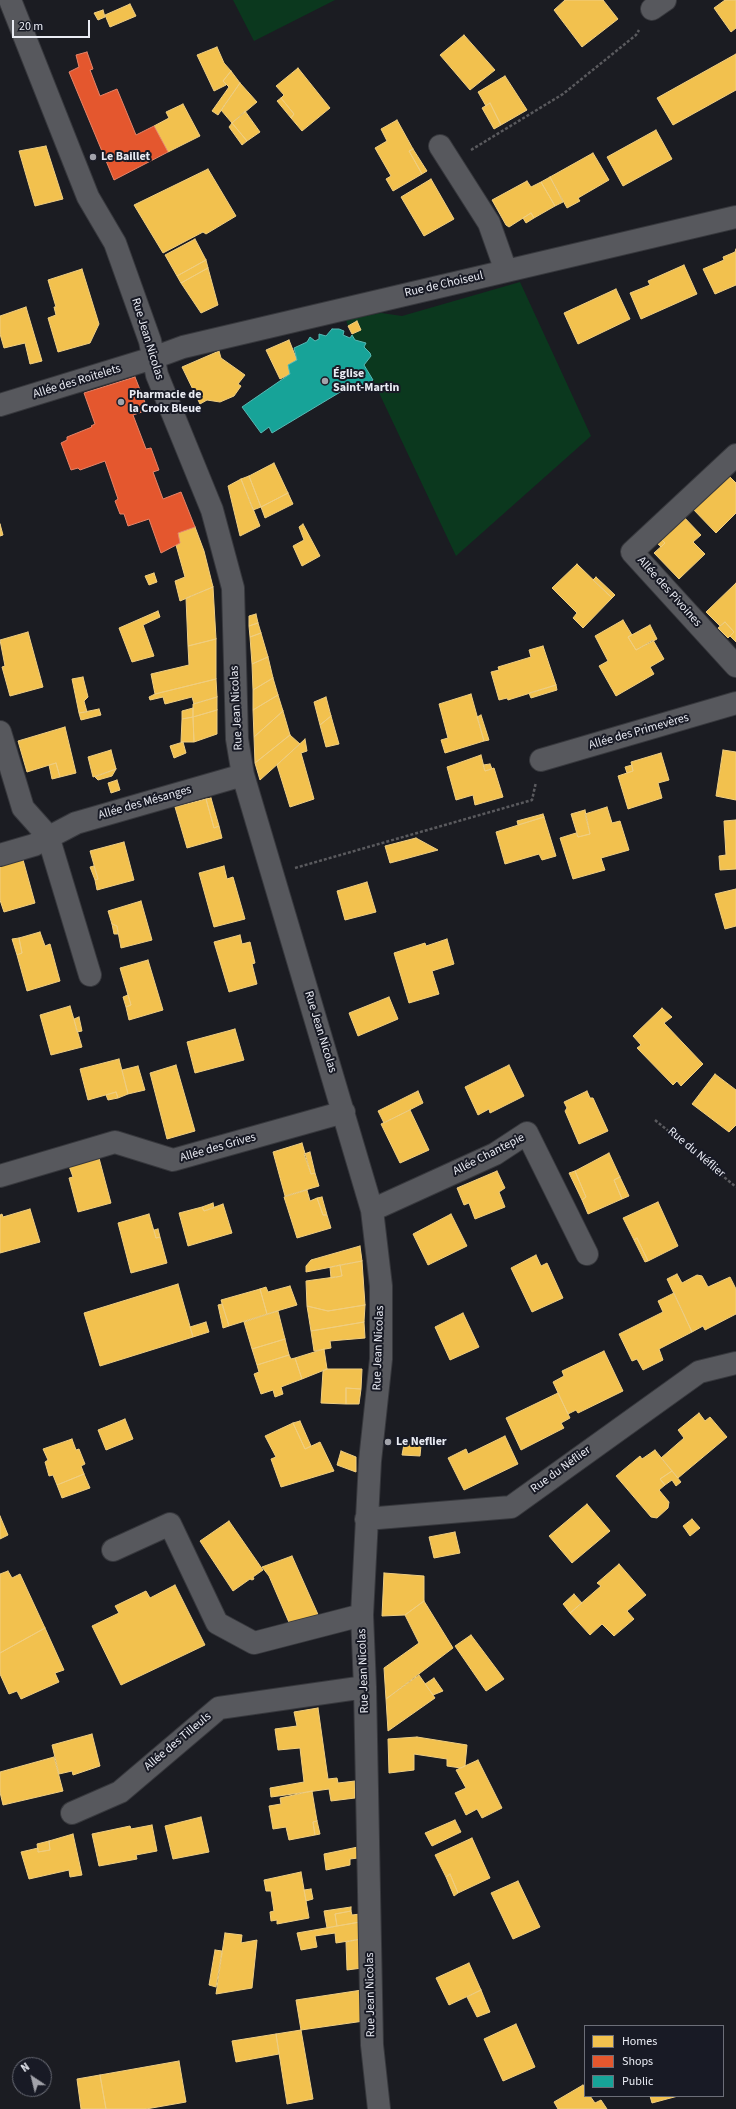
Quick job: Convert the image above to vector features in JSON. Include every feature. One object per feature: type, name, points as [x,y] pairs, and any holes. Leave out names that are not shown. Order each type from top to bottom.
[{"type":"street","name":"Rue Jean Nicolas","points":[[10,0],[88,197],[115,243],[150,341],[157,375],[212,510],[234,588],[237,740],[243,775],[372,1210],[381,1286],[381,1359],[370,1461],[362,1615],[365,1687],[372,2045],[379,2109]]},
{"type":"street","points":[[445,154],[489,223],[506,271]]},
{"type":"street","name":"Rue de Choiseul","points":[[153,358],[182,347],[736,217]]},
{"type":"street","name":"Allée des Roitelets","points":[[0,405],[153,358]]},
{"type":"street","name":"Allée des Pivoines","points":[[736,455],[632,552],[736,666]]},
{"type":"street","name":"Allée des Primevères","points":[[541,760],[736,703]]},
{"type":"street","points":[[0,732],[23,808],[48,836],[90,975]]},
{"type":"street","name":"Allée des Mésanges","points":[[0,855],[34,845],[48,836],[76,823],[243,775]]},
{"type":"street","name":"Allée des Grives","points":[[0,1176],[115,1142],[173,1160],[344,1112]]},
{"type":"street","name":"Allée Chantepie","points":[[372,1210],[495,1154],[527,1133],[587,1254]]},
{"type":"street","name":"Rue du Néflier","points":[[366,1519],[511,1506],[699,1372],[736,1363]]},
{"type":"street","points":[[112,1550],[170,1524],[217,1623],[254,1643],[362,1615]]},
{"type":"street","name":"Allée des Tilleuls","points":[[72,1814],[120,1792],[219,1708],[365,1687]]},
{"type":"path","points":[[445,154],[563,94],[636,34],[658,5]]},
{"type":"path","points":[[273,875],[532,800],[541,760]]},
{"type":"path","name":"Rue du Néflier","points":[[655,1120],[736,1187]]},
{"type":"green space","points":[[233,0],[335,0],[254,41]]},
{"type":"green space","points":[[520,282],[591,436],[456,556],[373,380],[364,365],[371,356],[364,347],[366,343],[355,340],[352,335],[361,330],[357,322],[348,326],[346,320],[381,313],[402,316]]},
{"type":"building: Homes","points":[[565,0],[603,0],[618,19],[582,47],[554,10]]},
{"type":"building: Homes","points":[[725,0],[736,0],[736,28],[731,32],[714,8]]},
{"type":"building: Homes","points":[[130,4],[136,16],[110,27],[105,15]]},
{"type":"building: Homes","points":[[103,10],[105,17],[98,20],[94,13]]},
{"type":"building: Homes","points":[[464,35],[495,70],[470,90],[440,55]]},
{"type":"building: Homes","points":[[217,47],[224,63],[231,71],[223,81],[226,85],[214,91],[197,55]]},
{"type":"building: Homes","points":[[736,54],[736,90],[673,125],[657,98]]},
{"type":"building: Homes","points":[[298,68],[330,108],[302,131],[291,118],[294,114],[281,98],[284,95],[276,86]]},
{"type":"building: Homes","points":[[231,71],[240,83],[218,115],[212,111],[229,87],[223,81]]},
{"type":"building: Homes","points":[[505,76],[527,110],[501,125],[490,103],[486,106],[478,92]]},
{"type":"building: Homes","points":[[240,83],[257,102],[232,123],[221,110]]},
{"type":"building: Homes","points":[[281,98],[294,114],[291,118],[277,101]]},
{"type":"building: Homes","points":[[490,103],[501,125],[494,129],[482,108]]},
{"type":"building: Homes","points":[[183,104],[200,136],[168,152],[154,126],[169,118],[166,112]]},
{"type":"building: Homes","points":[[245,111],[260,132],[247,141],[232,123]]},
{"type":"building: Homes","points":[[397,120],[413,149],[409,151],[422,174],[393,191],[386,179],[391,176],[375,148],[387,141],[381,129]]},
{"type":"building: Homes","points":[[232,123],[247,141],[242,145],[229,127]]},
{"type":"building: Homes","points":[[656,130],[672,159],[623,186],[607,157]]},
{"type":"building: Homes","points":[[46,146],[63,199],[35,206],[19,151]]},
{"type":"building: Homes","points":[[413,149],[427,171],[422,174],[409,151]]},
{"type":"building: Homes","points":[[593,153],[609,180],[578,198],[580,201],[567,208],[550,177]]},
{"type":"building: Homes","points":[[208,169],[236,216],[206,234],[203,232],[163,253],[134,205]]},
{"type":"building: Homes","points":[[550,177],[563,202],[555,206],[541,182]]},
{"type":"building: Homes","points":[[431,179],[454,219],[424,236],[401,197]]},
{"type":"building: Homes","points":[[527,181],[531,187],[541,182],[555,206],[534,218],[531,213],[509,227],[506,225],[492,200]]},
{"type":"building: Homes","points":[[531,213],[534,218],[526,223],[523,218]]},
{"type":"building: Homes","points":[[195,239],[206,260],[177,276],[165,255]]},
{"type":"building: Homes","points":[[736,249],[736,285],[715,294],[703,269],[724,260],[723,257],[735,252]]},
{"type":"building: Homes","points":[[206,260],[208,268],[181,283],[177,276]]},
{"type":"building: Homes","points":[[684,265],[697,294],[641,319],[630,293],[650,285],[648,281]]},
{"type":"building: Homes","points":[[208,268],[218,305],[201,313],[181,283]]},
{"type":"building: Homes","points":[[82,269],[99,324],[90,343],[58,352],[48,318],[56,315],[54,307],[56,307],[48,280]]},
{"type":"building: Homes","points":[[616,289],[630,319],[578,344],[564,313]]},
{"type":"building: Homes","points":[[26,307],[42,361],[30,364],[25,343],[4,348],[0,334],[0,316]]},
{"type":"building: Homes","points":[[357,321],[361,330],[352,334],[348,326]]},
{"type":"building: Homes","points":[[289,340],[297,360],[288,365],[290,374],[280,379],[266,350]]},
{"type":"building: Homes","points":[[219,351],[221,358],[245,375],[238,384],[241,386],[234,396],[220,402],[207,400],[200,404],[182,367]]},
{"type":"building: Homes","points":[[274,463],[288,493],[261,507],[249,476]]},
{"type":"building: Homes","points":[[727,474],[736,483],[736,513],[716,533],[692,508]]},
{"type":"building: Homes","points":[[249,476],[261,507],[253,510],[241,479]]},
{"type":"building: Homes","points":[[241,479],[260,526],[240,536],[228,486]]},
{"type":"building: Homes","points":[[288,493],[293,504],[265,518],[261,507]]},
{"type":"building: Homes","points":[[682,515],[701,535],[693,542],[705,554],[679,579],[654,553],[665,543],[658,536]]},
{"type":"building: Homes","points":[[0,524],[3,535],[0,536]]},
{"type":"building: Homes","points":[[303,524],[320,556],[302,566],[293,546],[304,540],[299,527]]},
{"type":"building: Homes","points":[[195,527],[204,551],[213,587],[180,601],[175,581],[185,577],[176,545],[180,543],[178,533]]},
{"type":"building: Homes","points":[[660,538],[665,543],[661,547],[656,542]]},
{"type":"building: Homes","points":[[577,564],[612,598],[583,628],[573,618],[577,613],[552,588]]},
{"type":"building: Homes","points":[[154,573],[157,582],[149,585],[145,576]]},
{"type":"building: Homes","points":[[596,577],[615,595],[612,598],[593,580]]},
{"type":"building: Homes","points":[[736,583],[736,642],[730,636],[734,632],[725,622],[720,626],[706,612]]},
{"type":"building: Homes","points":[[213,587],[216,639],[188,646],[186,598]]},
{"type":"building: Homes","points":[[158,611],[160,617],[143,625],[154,656],[132,662],[119,628]]},
{"type":"building: Homes","points":[[256,614],[258,623],[249,626],[249,616]]},
{"type":"building: Homes","points":[[623,620],[632,635],[628,637],[636,650],[653,640],[664,659],[650,667],[654,674],[616,696],[599,666],[608,661],[595,636]]},
{"type":"building: Homes","points":[[725,622],[734,632],[728,638],[718,628]]},
{"type":"building: Homes","points":[[258,623],[261,633],[250,637],[249,626]]},
{"type":"building: Homes","points":[[650,625],[657,639],[636,650],[628,637]]},
{"type":"building: Homes","points":[[28,632],[43,687],[10,696],[2,667],[5,666],[0,640]]},
{"type":"building: Homes","points":[[261,633],[268,657],[252,664],[250,637]]},
{"type":"building: Homes","points":[[216,639],[216,679],[155,694],[151,674],[189,665],[188,646]]},
{"type":"building: Homes","points":[[543,646],[556,685],[508,700],[507,698],[499,700],[491,672],[499,670],[498,667],[531,657],[529,650]]},
{"type":"building: Homes","points":[[268,657],[273,678],[253,690],[252,664]]},
{"type":"building: Homes","points":[[83,677],[88,697],[84,701],[87,712],[79,713],[72,679]]},
{"type":"building: Homes","points":[[273,678],[278,695],[253,710],[253,690]]},
{"type":"building: Homes","points":[[216,679],[217,697],[194,704],[192,697],[165,704],[163,697],[150,700],[149,697],[155,694]]},
{"type":"building: Homes","points":[[556,685],[557,690],[531,698],[529,693]]},
{"type":"building: Homes","points":[[471,694],[484,741],[445,753],[441,740],[448,738],[439,704]]},
{"type":"building: Homes","points":[[278,695],[283,711],[254,737],[253,710]]},
{"type":"building: Homes","points":[[217,697],[217,710],[193,717],[193,704]]},
{"type":"building: Homes","points":[[326,697],[331,716],[320,725],[314,702]]},
{"type":"building: Homes","points":[[193,708],[193,717],[182,719],[182,711]]},
{"type":"building: Homes","points":[[99,709],[101,715],[81,720],[79,713]]},
{"type":"building: Homes","points":[[217,710],[217,734],[194,742],[193,717]]},
{"type":"building: Homes","points":[[283,711],[290,735],[255,763],[254,737]]},
{"type":"building: Homes","points":[[481,715],[489,740],[484,741],[477,717]]},
{"type":"building: Homes","points":[[331,716],[339,744],[326,747],[320,725]]},
{"type":"building: Homes","points":[[193,717],[194,742],[181,742],[182,719]]},
{"type":"building: Homes","points":[[65,727],[76,773],[60,777],[56,763],[27,772],[18,741]]},
{"type":"building: Homes","points":[[290,735],[300,744],[260,780],[255,763]]},
{"type":"building: Homes","points":[[305,739],[307,751],[301,753],[314,799],[290,807],[277,765]]},
{"type":"building: Homes","points":[[183,742],[186,753],[174,758],[170,746]]},
{"type":"building: Homes","points":[[111,750],[116,769],[93,777],[88,757]]},
{"type":"building: Homes","points":[[723,750],[736,752],[736,800],[716,796]]},
{"type":"building: Homes","points":[[661,753],[669,780],[658,783],[662,798],[628,809],[618,776],[633,771],[631,762]]},
{"type":"building: Homes","points":[[481,755],[485,771],[494,768],[503,797],[475,805],[473,795],[456,800],[447,767]]},
{"type":"building: Homes","points":[[56,763],[60,777],[52,779],[49,765]]},
{"type":"building: Homes","points":[[490,764],[492,769],[485,771],[483,765]]},
{"type":"building: Homes","points":[[632,765],[633,771],[627,773],[625,767]]},
{"type":"building: Homes","points":[[116,769],[112,776],[98,780],[95,777]]},
{"type":"building: Homes","points":[[117,780],[120,790],[111,793],[108,783]]},
{"type":"building: Homes","points":[[211,798],[219,826],[214,828],[206,799]]},
{"type":"building: Homes","points":[[206,799],[214,828],[219,826],[222,838],[187,848],[175,807]]},
{"type":"building: Homes","points":[[607,807],[612,823],[620,821],[629,850],[601,858],[605,870],[573,879],[560,838],[576,833],[578,837],[590,834],[585,814]]},
{"type":"building: Homes","points":[[585,810],[590,834],[578,837],[571,814]]},
{"type":"building: Homes","points":[[543,814],[544,817],[518,825],[517,821]]},
{"type":"building: Homes","points":[[544,817],[556,856],[542,860],[539,854],[505,864],[496,832]]},
{"type":"building: Homes","points":[[736,820],[736,869],[720,870],[719,856],[726,855],[724,821]]},
{"type":"building: Homes","points":[[416,838],[438,850],[390,863],[385,846]]},
{"type":"building: Homes","points":[[124,842],[134,880],[97,890],[95,880],[98,879],[90,851]]},
{"type":"building: Homes","points":[[22,856],[35,903],[4,912],[0,900],[0,862]]},
{"type":"building: Homes","points":[[94,866],[98,879],[95,880],[90,867]]},
{"type":"building: Homes","points":[[224,866],[227,879],[233,877],[245,919],[214,927],[199,873]]},
{"type":"building: Homes","points":[[367,882],[376,912],[345,920],[337,891]]},
{"type":"building: Homes","points":[[736,889],[736,926],[725,929],[715,894]]},
{"type":"building: Homes","points":[[141,901],[152,940],[121,948],[117,926],[112,924],[108,911]]},
{"type":"building: Homes","points":[[112,924],[117,926],[118,934],[114,934]]},
{"type":"building: Homes","points":[[40,932],[45,946],[50,944],[60,981],[27,991],[17,955],[22,953],[19,938]]},
{"type":"building: Homes","points":[[240,935],[242,944],[250,942],[255,963],[252,964],[257,984],[229,992],[214,942]]},
{"type":"building: Homes","points":[[19,938],[22,953],[17,955],[12,939]]},
{"type":"building: Homes","points":[[447,939],[454,964],[432,971],[439,994],[409,1003],[394,953],[425,943],[426,946]]},
{"type":"building: Homes","points":[[148,960],[163,1010],[129,1020],[126,1007],[131,1005],[120,968]]},
{"type":"building: Homes","points":[[128,995],[131,1005],[126,1007],[123,997]]},
{"type":"building: Homes","points":[[389,997],[398,1019],[358,1036],[349,1013]]},
{"type":"building: Homes","points":[[70,1006],[82,1047],[51,1055],[40,1015]]},
{"type":"building: Homes","points":[[662,1008],[672,1017],[664,1023],[703,1064],[681,1086],[677,1081],[673,1085],[637,1048],[641,1045],[633,1036]]},
{"type":"building: Homes","points":[[79,1017],[82,1031],[77,1032],[74,1019]]},
{"type":"building: Homes","points":[[235,1029],[244,1060],[195,1073],[187,1042]]},
{"type":"building: Homes","points":[[119,1059],[128,1094],[118,1098],[116,1092],[88,1100],[80,1069]]},
{"type":"building: Homes","points":[[176,1065],[195,1131],[167,1139],[150,1073]]},
{"type":"building: Homes","points":[[509,1065],[524,1096],[490,1113],[489,1109],[478,1115],[465,1087]]},
{"type":"building: Homes","points":[[138,1066],[145,1090],[128,1094],[122,1070]]},
{"type":"building: Homes","points":[[715,1074],[736,1090],[736,1125],[729,1132],[692,1104]]},
{"type":"building: Homes","points":[[418,1091],[423,1103],[384,1123],[378,1111]]},
{"type":"building: Homes","points":[[587,1091],[590,1098],[593,1098],[608,1131],[579,1144],[565,1111],[567,1108],[564,1102]]},
{"type":"building: Homes","points":[[116,1092],[118,1098],[108,1100],[106,1095]]},
{"type":"building: Homes","points":[[410,1110],[429,1150],[400,1163],[381,1124]]},
{"type":"building: Homes","points":[[302,1143],[311,1174],[315,1173],[319,1186],[285,1196],[273,1152]]},
{"type":"building: Homes","points":[[310,1152],[315,1173],[311,1174],[304,1154]]},
{"type":"building: Homes","points":[[609,1153],[620,1177],[614,1180],[622,1199],[588,1214],[582,1200],[586,1197],[575,1171]]},
{"type":"building: Homes","points":[[99,1158],[111,1203],[78,1212],[69,1178],[73,1177],[69,1166]]},
{"type":"building: Homes","points":[[497,1171],[505,1188],[499,1192],[505,1207],[475,1219],[469,1203],[464,1205],[457,1188]]},
{"type":"building: Homes","points":[[575,1171],[586,1197],[582,1200],[569,1173]]},
{"type":"building: Homes","points":[[620,1177],[629,1196],[622,1199],[614,1180]]},
{"type":"building: Homes","points":[[307,1190],[310,1201],[317,1198],[323,1215],[327,1215],[331,1228],[297,1238],[284,1197]]},
{"type":"building: Homes","points":[[322,1197],[327,1215],[323,1215],[317,1198]]},
{"type":"building: Homes","points":[[658,1202],[678,1246],[648,1261],[637,1238],[634,1240],[623,1218]]},
{"type":"building: Homes","points":[[213,1203],[214,1208],[204,1211],[202,1207]]},
{"type":"building: Homes","points":[[223,1204],[232,1233],[188,1246],[179,1213],[202,1207],[204,1211]]},
{"type":"building: Homes","points":[[30,1209],[40,1242],[0,1253],[0,1215],[2,1214],[3,1217]]},
{"type":"building: Homes","points":[[149,1214],[156,1238],[160,1237],[167,1263],[131,1273],[118,1223]]},
{"type":"building: Homes","points":[[451,1214],[467,1246],[428,1265],[413,1234]]},
{"type":"building: Homes","points":[[158,1229],[160,1237],[156,1238],[154,1230]]},
{"type":"building: Homes","points":[[637,1238],[648,1261],[645,1262],[634,1240]]},
{"type":"building: Homes","points":[[360,1246],[362,1261],[306,1272],[306,1266],[311,1260]]},
{"type":"building: Homes","points":[[536,1255],[541,1266],[547,1263],[563,1298],[532,1312],[511,1268]]},
{"type":"building: Homes","points":[[362,1261],[365,1305],[328,1311],[307,1306],[306,1281],[342,1276],[340,1265]]},
{"type":"building: Homes","points":[[340,1265],[342,1276],[331,1278],[330,1267]]},
{"type":"building: Homes","points":[[677,1274],[682,1283],[697,1275],[702,1276],[708,1287],[730,1277],[736,1289],[736,1314],[705,1330],[703,1326],[692,1332],[667,1279]]},
{"type":"building: Homes","points":[[178,1284],[193,1337],[100,1366],[84,1313]]},
{"type":"building: Homes","points":[[290,1286],[297,1305],[267,1314],[260,1289],[266,1287],[268,1292]]},
{"type":"building: Homes","points":[[260,1289],[267,1314],[229,1326],[221,1300]]},
{"type":"building: Homes","points":[[674,1293],[692,1332],[659,1349],[663,1360],[643,1370],[637,1359],[632,1361],[619,1334],[663,1312],[658,1301]]},
{"type":"building: Homes","points":[[222,1304],[229,1326],[223,1328],[218,1305]]},
{"type":"building: Homes","points":[[365,1305],[364,1322],[311,1331],[307,1306],[328,1311]]},
{"type":"building: Homes","points":[[278,1311],[285,1339],[252,1349],[244,1322]]},
{"type":"building: Homes","points":[[463,1313],[479,1347],[450,1360],[435,1327]]},
{"type":"building: Homes","points":[[206,1322],[209,1332],[193,1337],[190,1327]]},
{"type":"building: Homes","points":[[364,1322],[365,1338],[330,1341],[331,1348],[314,1351],[311,1331]]},
{"type":"building: Homes","points":[[285,1339],[289,1355],[257,1365],[252,1349]]},
{"type":"building: Homes","points":[[324,1349],[327,1369],[302,1379],[295,1358]]},
{"type":"building: Homes","points":[[604,1351],[623,1391],[578,1413],[576,1410],[568,1414],[553,1382],[564,1376],[562,1371]]},
{"type":"building: Homes","points":[[289,1355],[291,1359],[295,1358],[302,1379],[281,1387],[283,1394],[275,1397],[273,1390],[261,1394],[254,1374],[259,1372],[257,1365]]},
{"type":"building: Homes","points":[[327,1369],[362,1369],[361,1389],[346,1388],[346,1404],[321,1403],[323,1371]]},
{"type":"building: Homes","points":[[346,1388],[361,1389],[359,1404],[346,1404]]},
{"type":"building: Homes","points":[[558,1393],[570,1418],[561,1423],[564,1428],[521,1450],[506,1418]]},
{"type":"building: Homes","points":[[699,1413],[705,1421],[710,1417],[727,1437],[678,1478],[661,1458],[684,1438],[678,1430]]},
{"type":"building: Homes","points":[[125,1419],[133,1439],[106,1450],[98,1430]]},
{"type":"building: Homes","points":[[300,1421],[311,1446],[305,1449],[293,1423]]},
{"type":"building: Homes","points":[[293,1423],[305,1449],[320,1442],[334,1471],[281,1487],[271,1459],[276,1457],[265,1436]]},
{"type":"building: Homes","points":[[505,1436],[518,1464],[464,1490],[448,1458],[466,1449],[468,1454]]},
{"type":"building: Homes","points":[[72,1439],[76,1450],[79,1449],[85,1464],[81,1466],[84,1474],[57,1485],[53,1475],[49,1476],[45,1462],[48,1460],[43,1449]]},
{"type":"building: Homes","points":[[404,1444],[421,1445],[420,1456],[402,1455]]},
{"type":"building: Homes","points":[[655,1450],[672,1471],[660,1479],[665,1485],[659,1490],[669,1502],[668,1508],[657,1518],[651,1517],[616,1476],[640,1456],[642,1459]]},
{"type":"building: Homes","points":[[341,1451],[356,1457],[356,1472],[337,1465]]},
{"type":"building: Homes","points":[[672,1471],[681,1482],[676,1486],[672,1480],[665,1485],[660,1479]]},
{"type":"building: Homes","points":[[84,1474],[90,1488],[62,1498],[57,1485]]},
{"type":"building: Homes","points":[[587,1504],[610,1531],[572,1563],[549,1536]]},
{"type":"building: Homes","points":[[0,1516],[8,1535],[0,1539]]},
{"type":"building: Homes","points":[[692,1519],[700,1528],[690,1536],[683,1526]]},
{"type":"building: Homes","points":[[229,1521],[263,1570],[253,1577],[254,1579],[250,1579],[233,1591],[200,1541]]},
{"type":"building: Homes","points":[[455,1532],[460,1553],[434,1558],[429,1537]]},
{"type":"building: Homes","points":[[292,1556],[320,1619],[291,1627],[269,1576],[262,1567]]},
{"type":"building: Homes","points":[[619,1564],[646,1595],[627,1611],[634,1619],[614,1636],[602,1624],[590,1635],[570,1613],[601,1586],[597,1583]]},
{"type":"building: Homes","points":[[8,1571],[12,1578],[20,1574],[45,1628],[0,1653],[0,1574]]},
{"type":"building: Homes","points":[[384,1573],[424,1576],[424,1601],[405,1615],[382,1616]]},
{"type":"building: Homes","points":[[175,1585],[205,1645],[121,1685],[92,1626],[119,1613],[115,1606],[146,1591],[150,1598]]},
{"type":"building: Homes","points":[[574,1594],[582,1603],[570,1613],[563,1604]]},
{"type":"building: Homes","points":[[424,1601],[453,1648],[386,1699],[384,1668],[419,1643],[405,1615]]},
{"type":"building: Homes","points":[[45,1628],[64,1670],[55,1673],[59,1682],[21,1699],[17,1691],[9,1694],[0,1674],[0,1653]]},
{"type":"building: Homes","points":[[471,1635],[504,1679],[486,1691],[455,1646]]},
{"type":"building: Homes","points":[[419,1675],[435,1698],[388,1731],[386,1699]]},
{"type":"building: Homes","points":[[434,1678],[443,1691],[433,1695],[425,1684]]},
{"type":"building: Homes","points":[[318,1708],[328,1779],[337,1778],[338,1783],[355,1781],[355,1798],[331,1801],[329,1789],[271,1797],[270,1788],[304,1782],[300,1748],[278,1750],[275,1729],[297,1726],[294,1712]]},
{"type":"building: Homes","points":[[92,1734],[100,1766],[73,1775],[72,1771],[59,1774],[52,1745]]},
{"type":"building: Homes","points":[[417,1737],[467,1745],[465,1766],[461,1768],[447,1766],[447,1759],[414,1754],[414,1770],[389,1773],[388,1739]]},
{"type":"building: Homes","points":[[54,1757],[63,1791],[3,1805],[0,1792],[0,1772]]},
{"type":"building: Homes","points":[[478,1760],[502,1808],[482,1818],[477,1809],[466,1815],[455,1793],[466,1788],[456,1770]]},
{"type":"building: Homes","points":[[312,1791],[317,1821],[313,1822],[315,1835],[289,1840],[286,1827],[273,1829],[269,1806],[281,1804],[280,1798]]},
{"type":"building: Homes","points":[[201,1817],[209,1852],[173,1859],[165,1826]]},
{"type":"building: Homes","points":[[455,1820],[461,1832],[432,1846],[425,1833]]},
{"type":"building: Homes","points":[[317,1821],[320,1834],[315,1835],[313,1822]]},
{"type":"building: Homes","points":[[152,1825],[157,1851],[136,1855],[137,1859],[99,1866],[92,1834],[130,1826],[131,1829]]},
{"type":"building: Homes","points":[[73,1834],[82,1875],[70,1877],[69,1870],[29,1879],[21,1852],[38,1848],[38,1852],[50,1850],[49,1841]]},
{"type":"building: Homes","points":[[472,1838],[490,1878],[458,1893],[450,1874],[446,1877],[435,1855]]},
{"type":"building: Homes","points":[[49,1841],[50,1850],[38,1852],[37,1844]]},
{"type":"building: Homes","points":[[358,1847],[358,1858],[350,1859],[350,1865],[326,1870],[324,1854]]},
{"type":"building: Homes","points":[[301,1872],[309,1918],[277,1924],[277,1920],[271,1921],[270,1912],[274,1911],[271,1891],[266,1891],[264,1880]]},
{"type":"building: Homes","points":[[450,1874],[458,1893],[454,1896],[446,1877]]},
{"type":"building: Homes","points":[[518,1881],[540,1927],[513,1939],[491,1893]]},
{"type":"building: Homes","points":[[311,1889],[313,1899],[306,1901],[304,1890]]},
{"type":"building: Homes","points":[[351,1907],[351,1911],[335,1914],[337,1926],[327,1928],[324,1911]]},
{"type":"building: Homes","points":[[351,1911],[352,1915],[360,1914],[360,1922],[337,1926],[335,1914]]},
{"type":"building: Homes","points":[[360,1922],[361,1939],[336,1943],[335,1933],[315,1936],[317,1947],[301,1950],[297,1933]]},
{"type":"building: Homes","points":[[225,1933],[242,1935],[241,1943],[257,1940],[252,1988],[216,1994]]},
{"type":"building: Homes","points":[[361,1939],[362,1968],[347,1970],[346,1942]]},
{"type":"building: Homes","points":[[215,1950],[222,1951],[216,1987],[209,1985]]},
{"type":"building: Homes","points":[[469,1963],[481,1990],[449,2005],[436,1978]]},
{"type":"building: Homes","points":[[362,1990],[364,2021],[301,2030],[296,2000]]},
{"type":"building: Homes","points":[[481,1990],[490,2012],[477,2017],[467,1997]]},
{"type":"building: Homes","points":[[516,2024],[535,2067],[503,2081],[484,2039]]},
{"type":"building: Homes","points":[[301,2030],[313,2099],[287,2104],[276,2034]]},
{"type":"building: Homes","points":[[276,2034],[279,2054],[236,2062],[232,2041]]},
{"type":"building: Homes","points":[[179,2061],[186,2102],[146,2109],[106,2109],[100,2075]]},
{"type":"building: Homes","points":[[100,2075],[106,2109],[81,2109],[77,2079]]},
{"type":"building: Homes","points":[[583,2085],[584,2097],[591,2097],[595,2103],[601,2100],[607,2109],[558,2109],[554,2102]]},
{"type":"building: Homes","points":[[650,2097],[674,2097],[652,2103]]},
{"type":"building: Shops","points":[[87,52],[93,69],[90,70],[100,96],[117,89],[136,135],[154,126],[168,152],[114,180],[69,72],[79,67],[76,55]]},
{"type":"building: Shops","points":[[135,377],[148,410],[133,415],[146,449],[151,448],[159,470],[153,472],[163,499],[181,492],[195,527],[178,533],[180,543],[161,553],[149,519],[128,526],[124,514],[120,514],[115,501],[118,499],[105,461],[80,470],[78,468],[71,470],[61,443],[67,440],[67,437],[92,427],[91,426],[95,424],[84,393]]},
{"type":"building: Public","name":"Église Saint-Martin","points":[[332,329],[344,331],[343,335],[350,338],[352,335],[355,340],[366,343],[364,347],[371,356],[364,365],[373,380],[361,388],[357,382],[272,433],[269,427],[261,433],[242,407],[290,374],[288,365],[297,360],[294,348],[307,342],[310,337],[315,341],[319,339],[319,334],[326,336]]},
{"type":"place","name":"Le Baillet","points":[[93,157]]},
{"type":"place","name":"Église Saint-Martin","points":[[325,381]]},
{"type":"place","name":"Pharmacie de la Croix Bleue","points":[[121,402]]},
{"type":"place","name":"Le Neflier","points":[[388,1442]]}]
